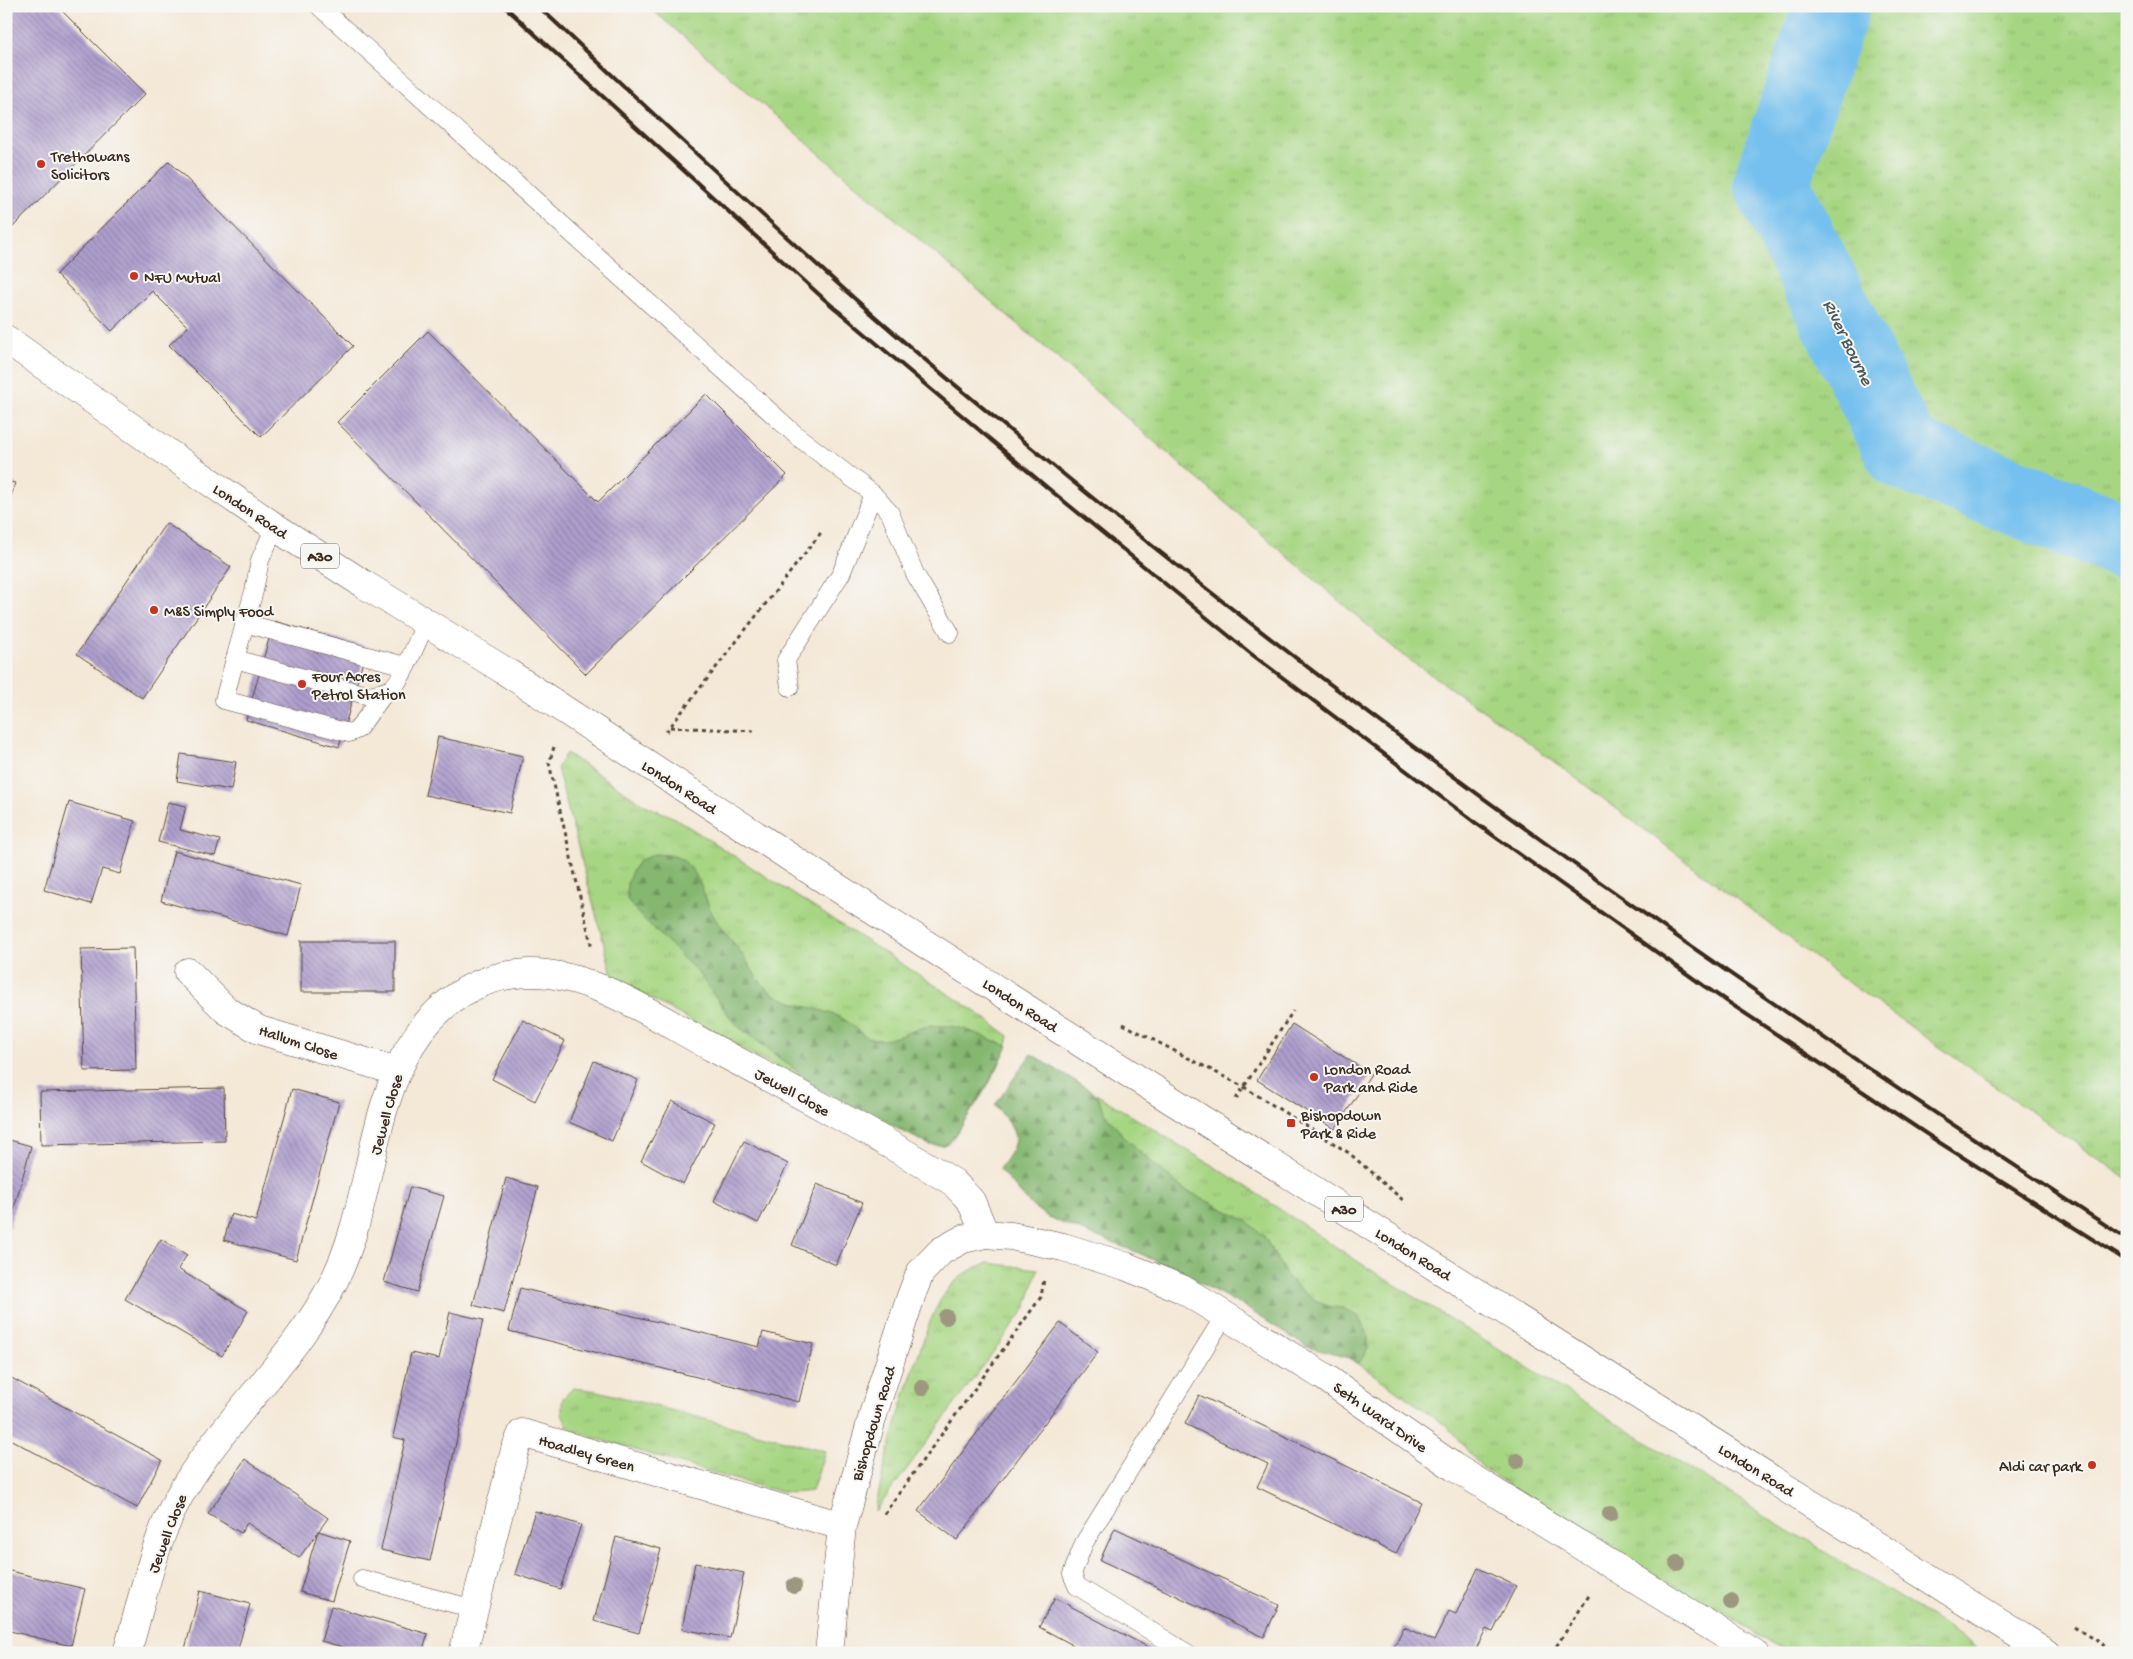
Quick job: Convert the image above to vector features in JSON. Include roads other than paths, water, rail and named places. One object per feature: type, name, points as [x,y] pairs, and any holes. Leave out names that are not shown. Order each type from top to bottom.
[{"type":"main road","name":"London Road","points":[[6,339],[275,527],[502,669],[794,860],[2047,1653]]},
{"type":"main road","name":"Hallum Close","points":[[188,972],[226,1010],[259,1030],[396,1071]]},
{"type":"main road","name":"Jewell Close","points":[[127,1653],[158,1546],[184,1488],[208,1453],[301,1336],[342,1265],[396,1071],[412,1043],[431,1017],[453,998],[480,982],[505,975],[531,973],[566,977],[603,990],[773,1080],[953,1182],[971,1202],[985,1234]]},
{"type":"main road","name":"Seth Ward Drive","points":[[985,1234],[1011,1236],[1050,1244],[1125,1266],[1182,1289],[1322,1376],[1454,1467],[1754,1653]]},
{"type":"main road","name":"Bishopdown Road","points":[[829,1653],[842,1526],[878,1399],[920,1273],[940,1251],[963,1239],[985,1234]]},
{"type":"main road","name":"Hoadley Green","points":[[463,1653],[522,1433],[842,1526]]},
{"type":"lane","points":[[319,6],[797,436],[866,489],[890,513],[915,574],[950,633]]},
{"type":"lane","points":[[790,687],[786,660],[841,574],[866,489]]},
{"type":"lane","points":[[275,527],[264,548],[224,700],[349,733],[358,729],[386,691],[397,683],[426,622]]},
{"type":"lane","points":[[244,624],[405,666]]},
{"type":"lane","points":[[235,659],[366,696],[386,691]]},
{"type":"lane","points":[[1187,1653],[1077,1586],[1072,1574],[1084,1543],[1225,1315]]},
{"type":"lane","points":[[362,1579],[474,1609]]},
{"type":"waterway","name":"River Bourne","points":[[1832,6],[1771,183],[1903,452],[2127,542]]},
{"type":"railway","points":[[504,6],[824,299],[1049,489],[1250,653],[1473,821],[1704,986],[1937,1141],[2127,1261]]},
{"type":"railway","points":[[538,6],[760,213],[863,306],[979,405],[1194,579],[1323,679],[1586,873],[1855,1059],[2127,1239]]},
{"type":"place","name":"Trethowans Solicitors","points":[[41,164]]},
{"type":"place","name":"NFU Mutual","points":[[134,276]]},
{"type":"place","name":"M&S Simply Food","points":[[154,610]]},
{"type":"place","name":"Four Acres Petrol Station","points":[[302,684]]},
{"type":"place","name":"London Road Park and Ride","points":[[1314,1077]]},
{"type":"place","name":"Bishopdown Park & Ride","points":[[1291,1123]]},
{"type":"place","name":"Aldi car park","points":[[2092,1465]]}]
